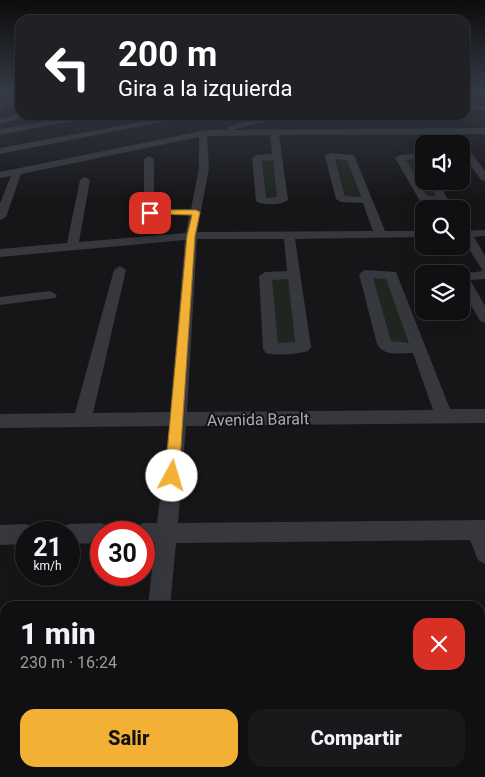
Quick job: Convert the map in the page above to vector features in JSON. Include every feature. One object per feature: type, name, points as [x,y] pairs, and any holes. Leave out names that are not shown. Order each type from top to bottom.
[{"type":"street","points":[[0,132],[27,127]]},
{"type":"street","points":[[152,127],[157,133]]},
{"type":"street","points":[[0,175],[157,133],[168,127]]},
{"type":"street","points":[[205,134],[232,127]]},
{"type":"street","points":[[0,151],[157,133],[274,133],[414,148],[485,131]]},
{"type":"street","points":[[274,133],[283,200],[261,201],[258,157],[277,157]]},
{"type":"street","points":[[159,601],[178,420],[191,236],[204,168],[205,134]]},
{"type":"street","points":[[414,148],[400,158],[415,184]]},
{"type":"street","points":[[367,200],[341,199],[330,156],[351,157],[380,234]]},
{"type":"street","points":[[485,156],[469,156],[485,178]]},
{"type":"street","points":[[149,159],[149,212],[196,212]]},
{"type":"street","points":[[0,217],[17,172]]},
{"type":"street","points":[[72,247],[85,180]]},
{"type":"street","points":[[419,190],[424,199],[443,200],[438,190]]},
{"type":"street","points":[[0,254],[191,236],[415,234]]},
{"type":"street","points":[[470,234],[485,234]]},
{"type":"street","points":[[289,235],[292,275],[303,347],[271,349],[265,276],[292,275]]},
{"type":"street","points":[[470,244],[485,268]]},
{"type":"street","points":[[82,421],[120,270]]},
{"type":"street","points":[[419,348],[390,348],[384,344],[365,274],[391,275],[419,348],[444,417]]},
{"type":"street","points":[[485,275],[462,277],[485,318]]},
{"type":"street","points":[[0,301],[50,295]]},
{"type":"street","name":"Avenida Baralt","points":[[0,421],[485,416]]},
{"type":"street","points":[[155,532],[481,530],[485,553]]},
{"type":"street","points":[[0,535],[15,534]]},
{"type":"shaded area","points":[[335,158],[347,158],[361,198],[346,198]]},
{"type":"shaded area","points":[[405,158],[415,158],[415,176]]},
{"type":"shaded area","points":[[262,159],[275,159],[278,199],[265,198]]},
{"type":"shaded area","points":[[423,190],[435,190],[439,198],[428,199]]},
{"type":"shaded area","points":[[387,276],[412,344],[390,344],[371,277]]},
{"type":"shaded area","points":[[269,277],[288,278],[295,345],[276,346]]},
{"type":"route","points":[[150,213],[196,212],[191,236],[178,420],[172,476]]}]
